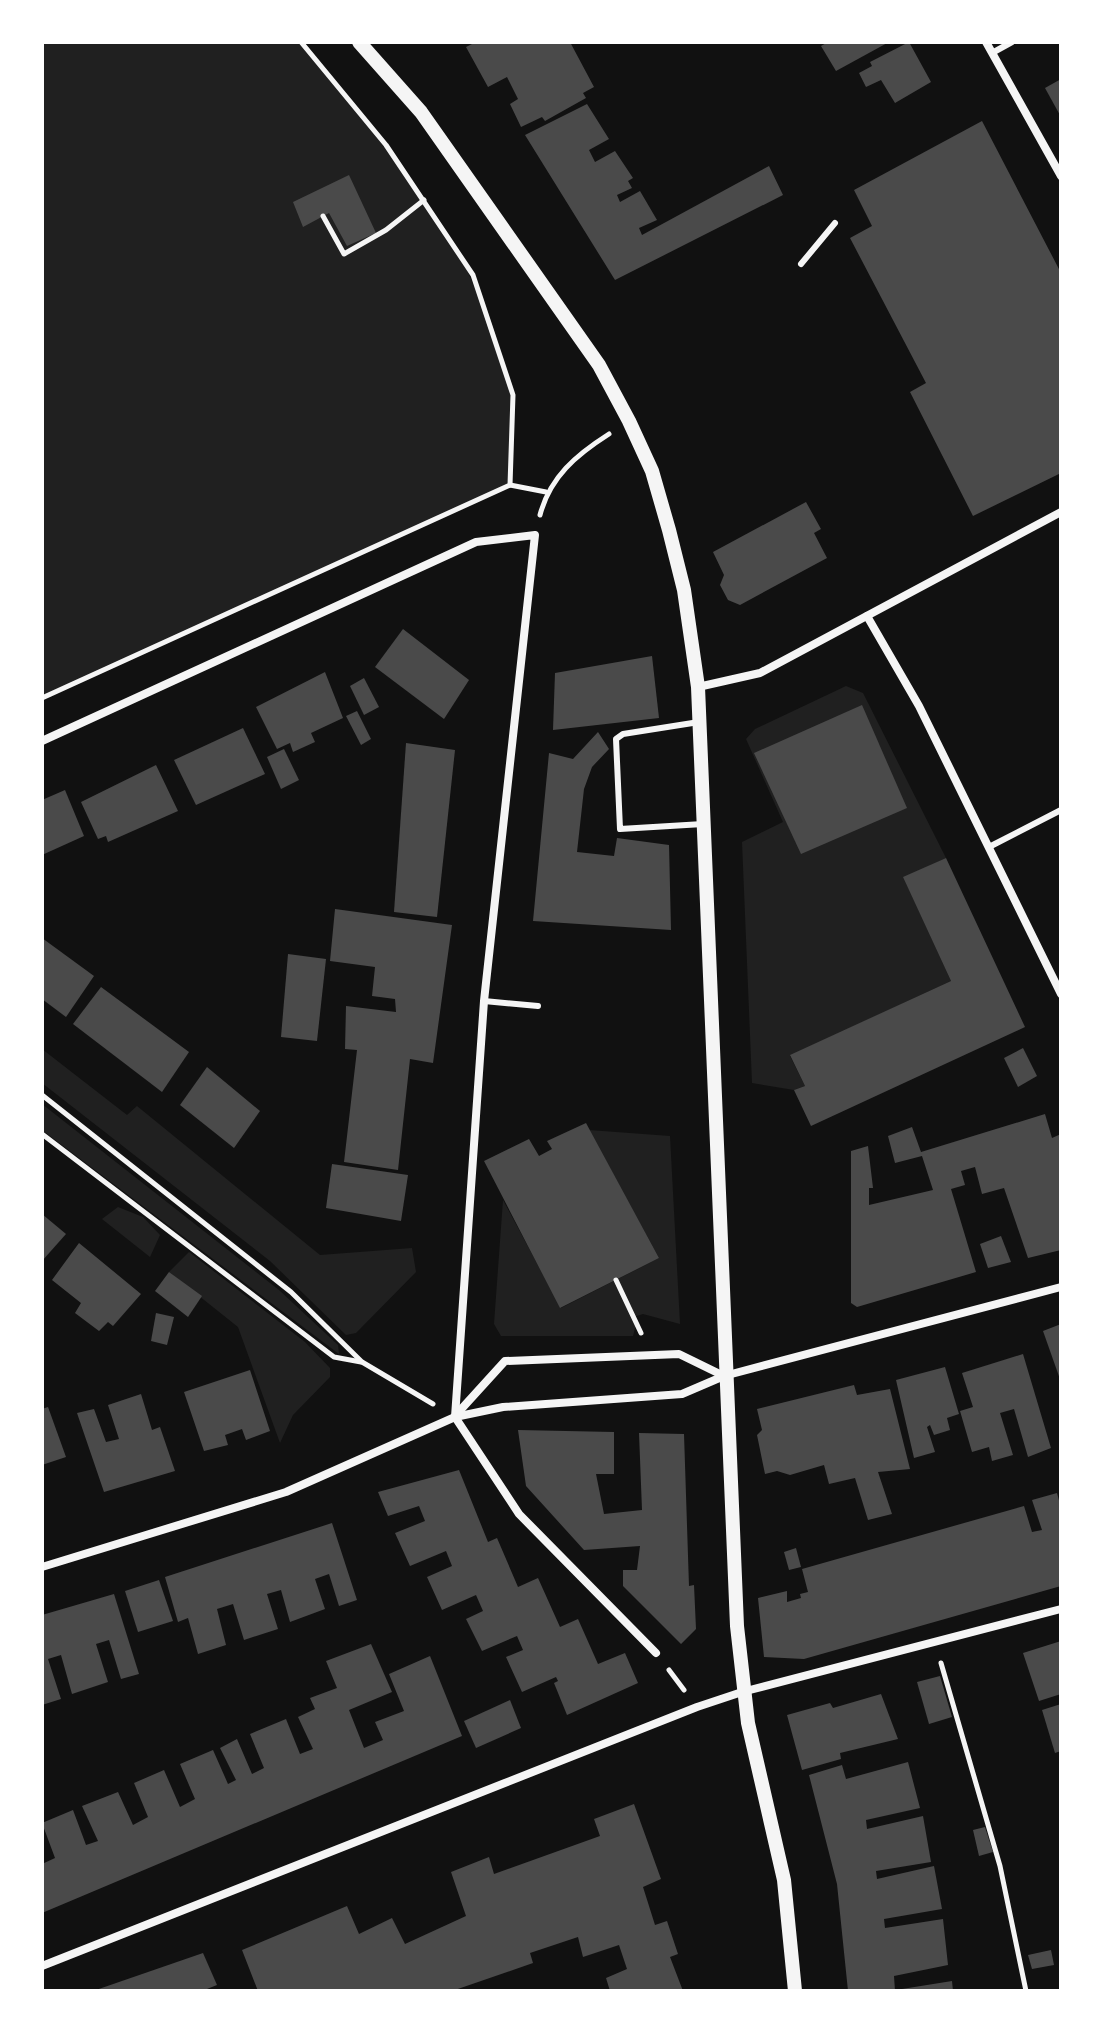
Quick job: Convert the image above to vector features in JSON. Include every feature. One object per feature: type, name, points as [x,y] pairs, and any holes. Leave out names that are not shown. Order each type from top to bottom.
[{"type":"street","points":[[359,42],[421,112],[599,365],[652,471],[684,590],[698,687],[724,1376],[742,1692],[784,1880],[795,1991]]},
{"type":"street","points":[[986,42],[1061,176]]},
{"type":"street","points":[[698,687],[760,673],[1061,512]]},
{"type":"street","points":[[42,741],[476,542],[535,535],[484,1001],[455,1417],[519,1514],[656,1653]]},
{"type":"street","points":[[867,616],[919,706],[1061,994]]},
{"type":"street","points":[[42,1567],[286,1492],[455,1417],[503,1407],[682,1394],[724,1376],[1061,1287]]},
{"type":"street","points":[[455,1417],[505,1361],[679,1354],[724,1376]]},
{"type":"street","points":[[42,1966],[697,1707],[742,1692],[1061,1609]]},
{"type":"lane","points":[[992,53],[1012,42]]},
{"type":"lane","points":[[801,264],[835,223]]},
{"type":"lane","points":[[699,722],[623,734],[616,739],[615,757],[620,829],[703,824]]},
{"type":"lane","points":[[989,847],[1061,810]]},
{"type":"lane","points":[[484,1001],[538,1006]]},
{"type":"path","points":[[301,42],[386,145],[473,275],[513,395],[510,485]]},
{"type":"path","points":[[323,216],[344,254],[386,230],[424,200]]},
{"type":"path","points":[[535,535],[546,492],[567,465],[588,447],[629,421]]},
{"type":"path","points":[[42,698],[510,485],[546,492]]},
{"type":"path","points":[[42,1095],[291,1292],[362,1362],[455,1417]]},
{"type":"path","points":[[42,1134],[334,1357],[362,1362]]},
{"type":"path","points":[[934,1642],[1000,1866],[1026,1991]]},
{"type":"path","points":[[656,1653],[697,1707]]},
{"type":"shaded area","points":[[42,42],[301,42],[386,145],[460,254],[484,309],[513,395],[510,485],[42,699]]},
{"type":"shaded area","points":[[846,686],[863,693],[946,858],[904,878],[951,981],[790,1056],[805,1086],[794,1090],[752,1083],[742,842],[783,822],[746,739],[755,729]]},
{"type":"shaded area","points":[[42,1049],[127,1115],[137,1106],[320,1255],[412,1248],[416,1272],[356,1333],[346,1335],[270,1261],[42,1083]]},
{"type":"shaded area","points":[[42,1104],[279,1290],[338,1345],[339,1354],[42,1130]]},
{"type":"shaded area","points":[[589,1130],[670,1136],[680,1324],[643,1314],[633,1317],[636,1324],[633,1336],[501,1336],[494,1324],[503,1200],[561,1308],[659,1258]]},
{"type":"shaded area","points":[[118,1207],[143,1217],[160,1235],[150,1257],[102,1219]]},
{"type":"shaded area","points":[[189,1252],[305,1342],[330,1368],[330,1377],[293,1415],[280,1443],[238,1327],[169,1272]]},
{"type":"building","points":[[476,42],[570,42],[594,87],[583,93],[586,98],[545,121],[542,117],[521,127],[510,104],[518,99],[507,77],[488,87],[466,47]]},
{"type":"building","points":[[828,42],[889,42],[836,71],[821,46]]},
{"type":"building","points":[[909,42],[931,82],[895,103],[881,80],[866,87],[859,73],[872,66],[870,62]]},
{"type":"building","points":[[1061,79],[1061,117],[1045,88]]},
{"type":"building","points":[[587,104],[609,139],[589,150],[595,162],[615,151],[633,178],[628,181],[632,188],[617,195],[620,202],[640,191],[657,220],[639,228],[642,235],[769,166],[783,195],[615,280],[525,135]]},
{"type":"building","points":[[982,121],[1061,273],[1061,473],[973,516],[910,392],[926,383],[850,238],[872,226],[854,190]]},
{"type":"building","points":[[349,175],[376,233],[347,246],[329,213],[303,227],[293,202]]},
{"type":"building","points":[[806,502],[821,529],[814,533],[827,558],[740,605],[728,600],[720,585],[724,575],[713,552]]},
{"type":"building","points":[[403,629],[469,680],[444,719],[375,667]]},
{"type":"building","points":[[652,656],[659,718],[553,730],[555,673]]},
{"type":"building","points":[[325,672],[343,718],[311,733],[315,742],[293,752],[290,743],[277,749],[256,707]]},
{"type":"building","points":[[364,678],[379,707],[364,715],[350,686]]},
{"type":"building","points":[[862,705],[907,808],[801,854],[754,753]]},
{"type":"building","points":[[357,711],[371,739],[361,745],[346,716]]},
{"type":"building","points":[[243,728],[265,774],[196,805],[174,760]]},
{"type":"building","points":[[598,732],[609,749],[592,767],[584,789],[577,852],[614,856],[617,838],[669,845],[671,930],[533,921],[549,753],[573,759]]},
{"type":"building","points":[[406,743],[455,750],[437,917],[394,912]]},
{"type":"building","points":[[284,749],[299,780],[281,789],[267,757]]},
{"type":"building","points":[[156,765],[178,811],[108,842],[106,836],[98,839],[81,802]]},
{"type":"building","points":[[65,790],[84,836],[42,855],[42,800]]},
{"type":"building","points":[[946,858],[1025,1027],[811,1126],[794,1090],[805,1086],[790,1055],[951,981],[903,877]]},
{"type":"building","points":[[335,909],[452,925],[433,1063],[410,1059],[398,1170],[344,1162],[357,1050],[345,1049],[346,1006],[396,1012],[395,999],[372,996],[375,967],[330,961]]},
{"type":"building","points":[[42,938],[94,976],[66,1017],[42,999]]},
{"type":"building","points":[[288,954],[326,959],[317,1041],[281,1037]]},
{"type":"building","points":[[101,987],[189,1052],[162,1092],[73,1024]]},
{"type":"building","points":[[1023,1048],[1037,1076],[1018,1087],[1004,1058]]},
{"type":"building","points":[[207,1067],[260,1111],[234,1148],[180,1105]]},
{"type":"building","points":[[1045,1114],[1052,1138],[1061,1134],[1061,1250],[1028,1258],[1004,1188],[982,1194],[975,1167],[961,1171],[965,1185],[951,1189],[976,1272],[857,1307],[851,1303],[851,1151],[868,1146],[873,1188],[869,1188],[869,1205],[933,1190],[922,1156],[895,1163],[888,1136],[912,1127],[921,1152]]},
{"type":"building","points":[[586,1123],[659,1258],[560,1308],[484,1161],[529,1139],[539,1156],[552,1149],[547,1141]]},
{"type":"building","points":[[332,1164],[408,1175],[401,1221],[326,1208]]},
{"type":"building","points":[[42,1214],[66,1234],[42,1261]]},
{"type":"building","points":[[1001,1236],[1011,1262],[988,1268],[980,1244]]},
{"type":"building","points":[[79,1243],[141,1294],[113,1326],[108,1322],[99,1331],[75,1313],[81,1303],[52,1280]]},
{"type":"building","points":[[169,1272],[202,1296],[188,1317],[155,1291]]},
{"type":"building","points":[[156,1313],[174,1317],[167,1345],[151,1341]]},
{"type":"building","points":[[1061,1324],[1061,1382],[1043,1331]]},
{"type":"building","points":[[1023,1354],[1051,1448],[1028,1457],[1014,1409],[1000,1413],[1013,1455],[992,1461],[989,1447],[972,1452],[960,1411],[973,1407],[962,1373]]},
{"type":"building","points":[[945,1367],[959,1414],[947,1418],[950,1430],[934,1435],[930,1425],[927,1427],[935,1452],[914,1458],[896,1380]]},
{"type":"building","points":[[250,1370],[270,1431],[246,1440],[242,1429],[225,1435],[228,1445],[204,1451],[184,1392]]},
{"type":"building","points":[[854,1385],[857,1395],[890,1389],[910,1469],[878,1472],[892,1514],[868,1520],[855,1478],[829,1484],[824,1465],[790,1475],[777,1471],[765,1474],[757,1435],[762,1430],[757,1409]]},
{"type":"building","points":[[141,1394],[152,1430],[160,1427],[175,1471],[104,1492],[77,1413],[94,1409],[106,1442],[119,1439],[108,1405]]},
{"type":"building","points":[[48,1407],[66,1457],[42,1465],[42,1409]]},
{"type":"building","points":[[518,1430],[614,1432],[614,1474],[596,1474],[604,1514],[642,1510],[639,1433],[684,1434],[689,1586],[694,1585],[696,1629],[681,1644],[623,1586],[623,1570],[637,1570],[640,1546],[584,1550],[526,1486]]},
{"type":"building","points":[[459,1470],[488,1542],[497,1538],[518,1587],[538,1578],[560,1627],[578,1619],[598,1664],[625,1653],[638,1683],[567,1715],[554,1683],[558,1681],[556,1677],[522,1692],[506,1657],[523,1650],[517,1636],[482,1651],[466,1619],[483,1611],[476,1595],[442,1610],[427,1577],[452,1566],[446,1551],[410,1566],[395,1533],[425,1521],[419,1506],[388,1516],[378,1492]]},
{"type":"building","points":[[1057,1493],[1061,1508],[1061,1586],[804,1659],[764,1657],[758,1598],[787,1591],[787,1602],[801,1598],[800,1594],[808,1592],[802,1569],[1024,1506],[1032,1532],[1042,1530],[1032,1500]]},
{"type":"building","points":[[332,1523],[357,1600],[339,1606],[329,1574],[315,1579],[325,1609],[290,1622],[281,1590],[267,1594],[278,1629],[244,1640],[233,1604],[217,1609],[226,1645],[198,1654],[188,1618],[178,1622],[165,1577]]},
{"type":"building","points":[[796,1548],[801,1567],[789,1570],[784,1552]]},
{"type":"building","points":[[159,1580],[173,1621],[138,1632],[125,1591]]},
{"type":"building","points":[[114,1594],[139,1674],[121,1679],[109,1640],[96,1644],[108,1682],[72,1694],[61,1655],[48,1659],[61,1699],[42,1705],[42,1615]]},
{"type":"building","points":[[1061,1641],[1061,1694],[1039,1701],[1023,1653]]},
{"type":"building","points":[[371,1644],[392,1692],[349,1710],[364,1748],[383,1740],[375,1722],[404,1711],[389,1674],[430,1656],[462,1736],[42,1913],[42,1864],[55,1858],[42,1823],[73,1810],[86,1845],[98,1841],[82,1806],[118,1792],[133,1825],[148,1817],[134,1783],[164,1770],[180,1807],[195,1799],[180,1764],[213,1750],[228,1784],[236,1780],[220,1748],[237,1739],[252,1774],[264,1768],[250,1734],[286,1719],[300,1754],[313,1749],[298,1717],[315,1709],[310,1698],[337,1688],[326,1661]]},
{"type":"building","points":[[940,1676],[952,1717],[929,1724],[917,1682]]},
{"type":"building","points":[[881,1694],[898,1739],[840,1753],[841,1759],[802,1770],[787,1715],[830,1703],[833,1708]]},
{"type":"building","points":[[510,1700],[521,1728],[476,1748],[464,1721]]},
{"type":"building","points":[[1061,1704],[1061,1751],[1055,1753],[1042,1710]]},
{"type":"building","points":[[908,1762],[920,1808],[866,1820],[867,1829],[923,1816],[931,1862],[876,1871],[877,1879],[934,1866],[942,1909],[884,1919],[885,1928],[943,1919],[948,1965],[894,1976],[895,1991],[848,1991],[837,1884],[809,1775],[842,1765],[846,1779]]},
{"type":"building","points":[[634,1804],[661,1879],[643,1887],[655,1925],[667,1921],[678,1954],[670,1957],[683,1991],[610,1991],[606,1978],[627,1969],[619,1945],[583,1957],[578,1937],[530,1953],[533,1963],[452,1991],[258,1991],[242,1950],[347,1906],[359,1934],[392,1918],[405,1944],[466,1916],[451,1872],[489,1857],[494,1874],[600,1836],[594,1819]]},
{"type":"building","points":[[985,1827],[993,1852],[979,1856],[973,1830]]},
{"type":"building","points":[[1051,1950],[1054,1965],[1032,1969],[1028,1955]]},
{"type":"building","points":[[203,1953],[217,1985],[202,1991],[93,1991]]},
{"type":"building","points":[[952,1981],[953,1991],[902,1991],[902,1989]]}]
